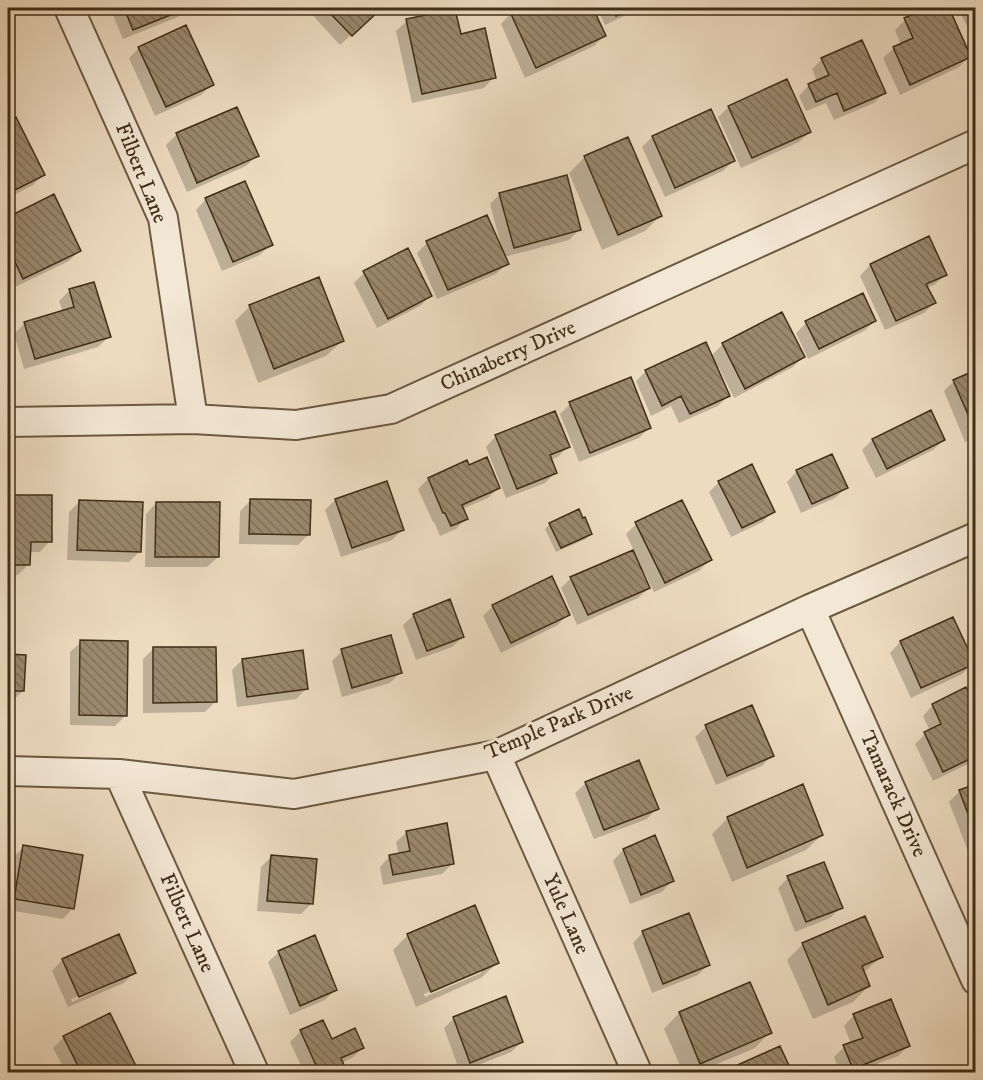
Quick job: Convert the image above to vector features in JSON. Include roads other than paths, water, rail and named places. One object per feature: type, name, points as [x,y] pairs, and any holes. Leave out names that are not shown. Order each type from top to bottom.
[{"type":"street","name":"Filbert Lane","points":[[69,8],[163,218],[193,419]]},
{"type":"street","name":"Chinaberry Drive","points":[[8,422],[193,419],[296,425],[392,409],[974,147]]},
{"type":"street","name":"Temple Park Drive","points":[[8,771],[119,774],[294,794],[496,755],[810,609],[975,537]]},
{"type":"street","name":"Tamarack Drive","points":[[810,609],[975,980]]},
{"type":"street","name":"Yule Lane","points":[[496,755],[637,1072]]},
{"type":"street","name":"Filbert Lane","points":[[119,774],[254,1072]]}]
